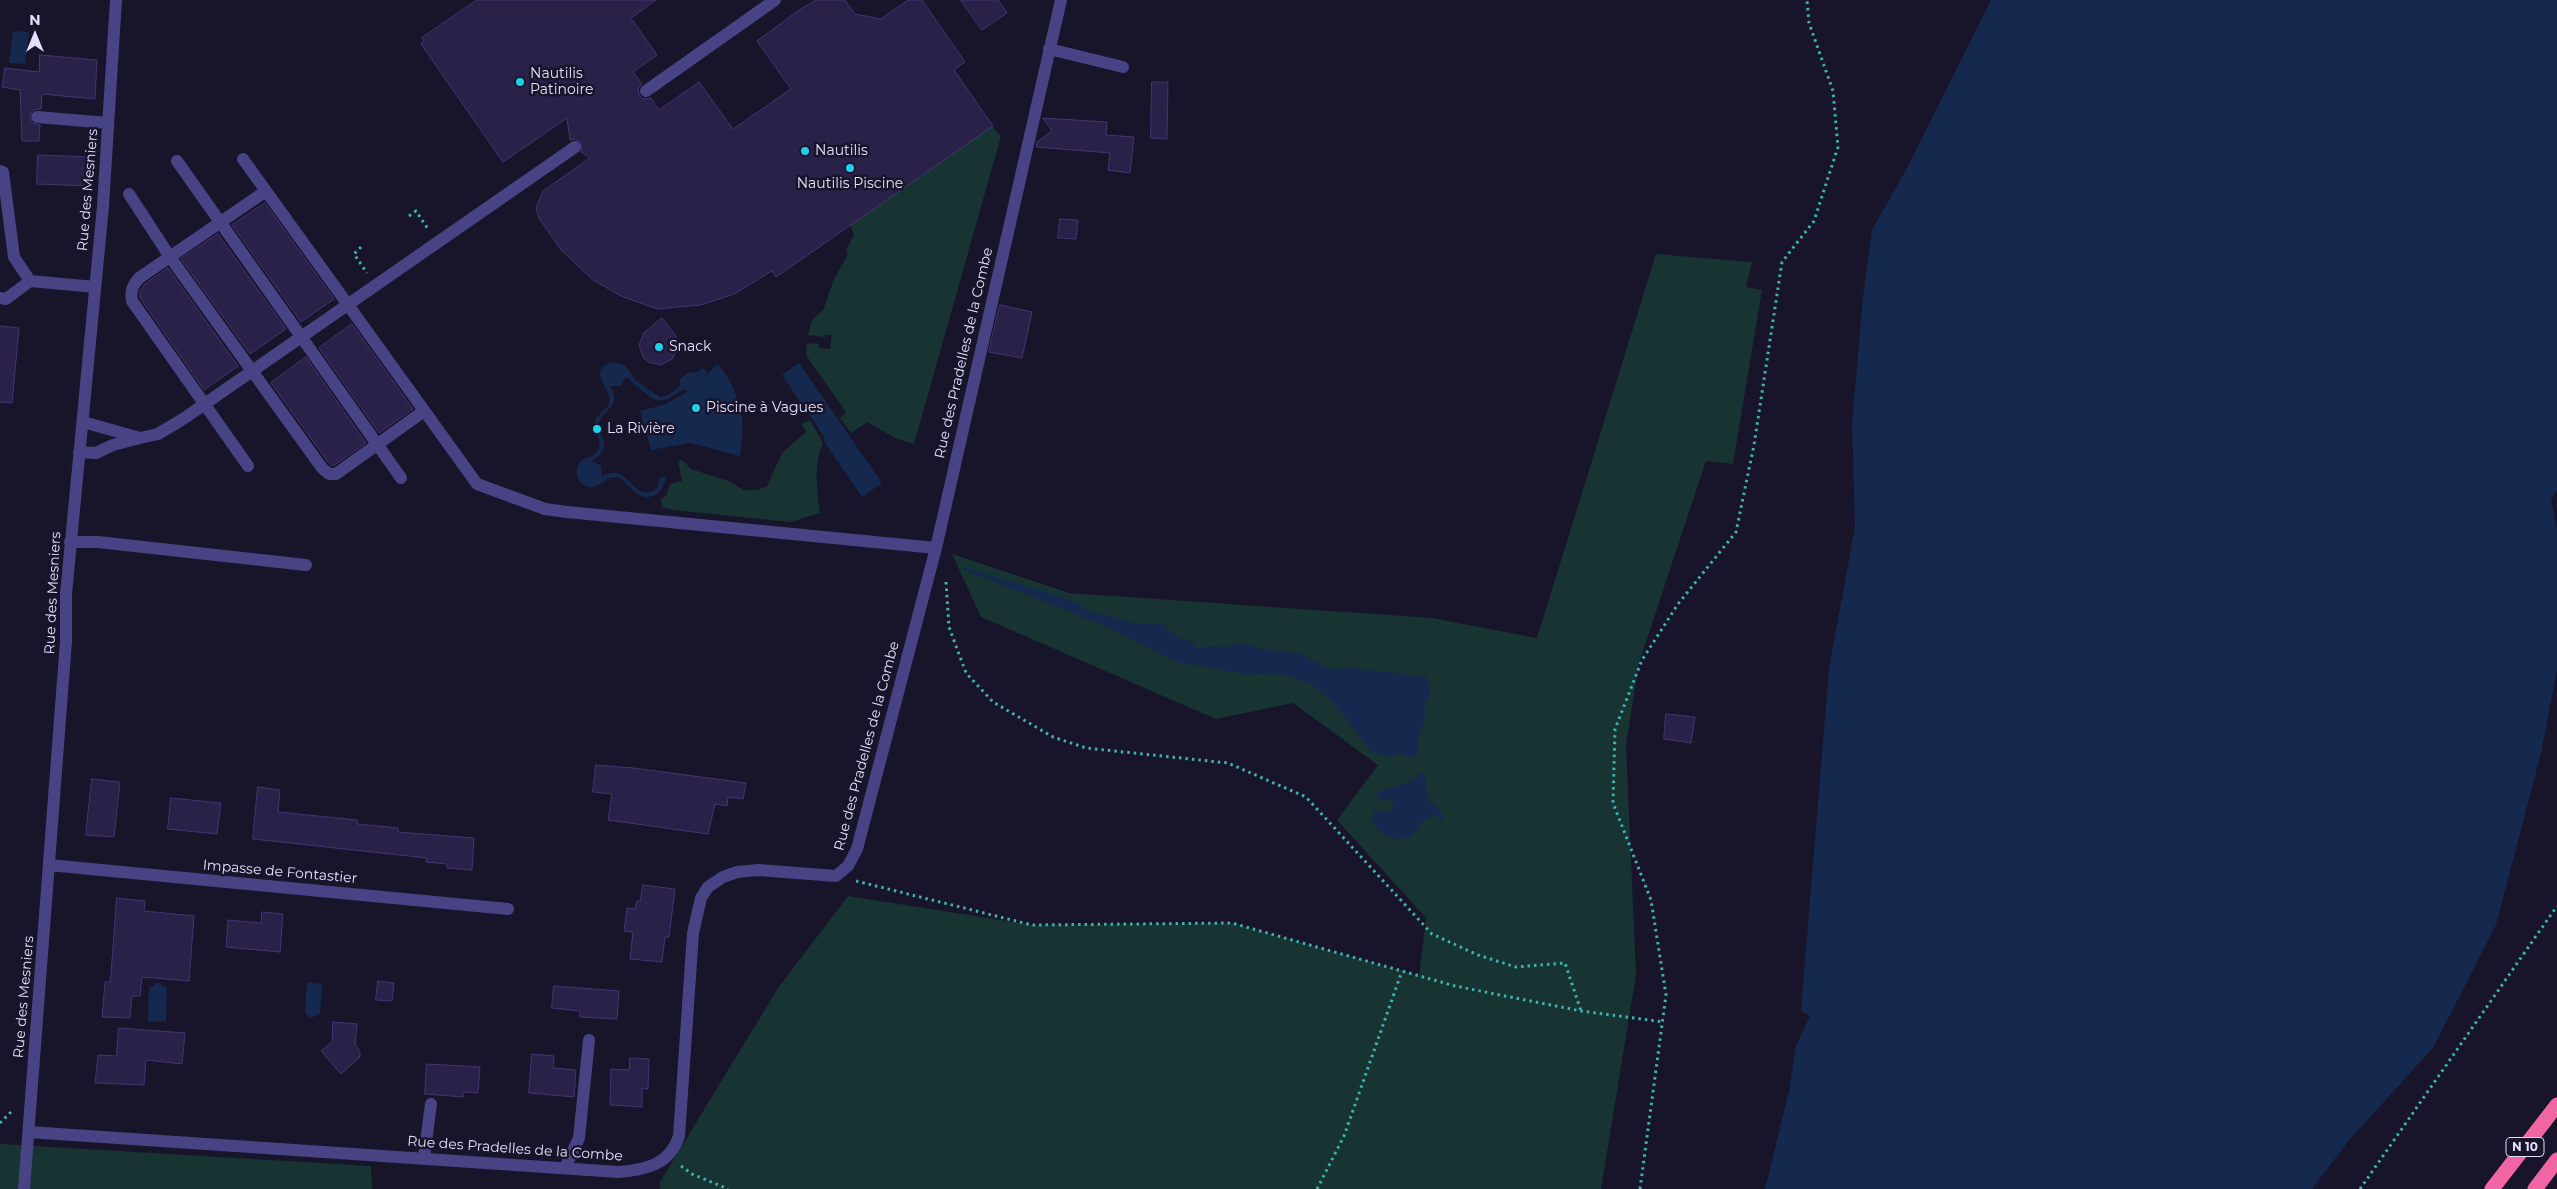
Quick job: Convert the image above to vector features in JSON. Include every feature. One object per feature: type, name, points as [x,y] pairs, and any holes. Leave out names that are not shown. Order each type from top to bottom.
[{"type":"highway","name":"N 10","points":[[2492,1189],[2557,1105]]},
{"type":"highway","name":"N 10","points":[[2535,1189],[2557,1160]]},
{"type":"street","name":"Rue des Mesniers","points":[[24,1189],[50,865],[70,542],[83,422],[108,123],[114,0]]},
{"type":"street","points":[[646,91],[775,0]]},
{"type":"street","name":"Rue des Pradelles de la Combe","points":[[836,876],[848,866],[857,849],[936,548],[1061,0]]},
{"type":"street","points":[[1049,49],[1123,67]]},
{"type":"street","points":[[37,117],[108,123]]},
{"type":"street","points":[[79,452],[96,453],[113,445],[158,434],[205,404],[346,304],[575,147]]},
{"type":"street","points":[[244,159],[346,304],[477,484],[544,509],[936,548]]},
{"type":"street","points":[[177,161],[401,478]]},
{"type":"street","points":[[0,171],[3,172],[14,257],[30,281]]},
{"type":"street","points":[[248,466],[132,300],[130,294],[133,285],[139,278],[266,191]]},
{"type":"street","points":[[129,194],[170,257],[322,468],[329,474],[336,474],[424,411]]},
{"type":"street","points":[[0,298],[6,299],[30,281],[95,287]]},
{"type":"street","points":[[83,422],[140,438]]},
{"type":"street","points":[[70,542],[98,542],[306,565]]},
{"type":"street","name":"Impasse de Fontastier","points":[[50,865],[508,909]]},
{"type":"street","points":[[668,1156],[675,1147],[678,1136],[693,933],[701,898],[708,887],[723,877],[738,872],[758,870],[836,876]]},
{"type":"street","points":[[565,1168],[579,1138],[589,1040]]},
{"type":"street","points":[[424,1158],[431,1104]]},
{"type":"street","name":"Rue des Pradelles de la Combe","points":[[28,1132],[618,1172],[636,1171],[659,1164],[668,1156]]},
{"type":"path","points":[[1640,1189],[1664,1022],[1666,995],[1651,900],[1613,803],[1615,729],[1642,660],[1678,604],[1736,532],[1754,445],[1782,262],[1814,221],[1838,147],[1833,91],[1809,23],[1807,0]]},
{"type":"path","points":[[410,216],[416,211],[437,243]]},
{"type":"path","points":[[361,247],[354,254],[375,285]]},
{"type":"path","points":[[946,578],[949,627],[966,673],[994,702],[1053,737],[1086,748],[1228,763],[1306,797],[1432,934],[1478,955],[1516,967],[1565,963],[1582,1011]]},
{"type":"path","points":[[836,876],[1032,925],[1232,923],[1454,986],[1582,1011],[1664,1022]]},
{"type":"path","points":[[2360,1189],[2557,906]]},
{"type":"path","points":[[1317,1189],[1344,1136],[1402,971]]},
{"type":"path","points":[[668,1156],[692,1174],[728,1189]]},
{"type":"green space","points":[[992,126],[1001,136],[914,444],[897,439],[867,422],[851,433],[840,418],[846,412],[806,355],[807,343],[819,344],[819,348],[830,349],[832,335],[825,335],[825,337],[808,335],[812,320],[823,310],[834,279],[848,254],[846,251],[854,235],[850,225]]},
{"type":"green space","points":[[1656,254],[1752,262],[1746,287],[1762,290],[1733,464],[1706,461],[1639,663],[1626,745],[1636,975],[1601,1189],[660,1189],[660,1182],[778,988],[848,896],[1032,925],[1232,923],[1419,976],[1426,918],[1337,820],[1378,765],[1293,703],[1216,719],[981,617],[952,554],[1069,593],[1432,618],[1537,638]]},
{"type":"green space","points":[[810,420],[823,443],[817,468],[820,513],[790,522],[673,510],[662,507],[661,500],[667,494],[670,484],[682,481],[678,461],[682,460],[691,469],[728,481],[744,490],[758,490],[767,486],[782,453],[806,432],[801,424]]},
{"type":"green space","points":[[0,1144],[371,1166],[372,1189],[0,1189]]},
{"type":"water","points":[[1991,0],[2557,0],[2557,491],[2551,499],[2557,528],[2557,670],[2541,753],[2496,925],[2433,1048],[2350,1139],[2312,1189],[1765,1189],[1789,1091],[1796,1046],[1810,1016],[1801,1011],[1829,668],[1855,527],[1852,423],[1863,297],[1872,230],[1908,166]]},
{"type":"water","points":[[13,31],[29,32],[25,64],[9,63]]},
{"type":"water","name":"Piscine à Vagues","points":[[613,362],[625,365],[636,381],[660,397],[668,395],[680,386],[680,380],[687,373],[698,372],[703,368],[707,372],[703,378],[718,364],[732,385],[740,407],[743,431],[740,456],[690,443],[651,450],[640,411],[666,404],[687,392],[684,389],[668,399],[659,401],[651,398],[626,377],[621,386],[610,386],[615,399],[599,423],[599,429],[604,442],[603,451],[592,461],[601,466],[602,476],[612,473],[619,474],[641,491],[648,492],[656,489],[661,477],[666,477],[664,485],[655,495],[649,497],[643,497],[634,492],[617,477],[609,478],[593,487],[585,486],[577,476],[577,467],[582,460],[593,455],[598,450],[600,443],[595,428],[595,421],[609,403],[608,392],[600,375],[601,370],[605,366]]},
{"type":"water","points":[[799,363],[882,483],[862,497],[782,375]]},
{"type":"water","points":[[963,567],[1061,597],[1079,604],[1093,614],[1100,613],[1136,624],[1163,624],[1179,638],[1191,641],[1196,648],[1224,647],[1240,643],[1262,649],[1301,654],[1330,669],[1355,668],[1427,677],[1431,693],[1425,702],[1425,719],[1417,740],[1419,752],[1410,759],[1403,753],[1390,756],[1372,752],[1334,703],[1311,684],[1287,675],[1238,673],[1178,662],[1098,623],[963,569]]},
{"type":"water","points":[[1422,772],[1426,780],[1427,795],[1441,812],[1444,821],[1438,818],[1438,815],[1426,819],[1413,834],[1401,839],[1395,839],[1379,831],[1372,821],[1375,810],[1389,812],[1393,807],[1393,801],[1377,797],[1378,792],[1416,779]]},
{"type":"water","points":[[157,982],[167,988],[166,1022],[148,1021],[149,987],[153,987]]},
{"type":"water","points":[[307,982],[322,984],[320,1014],[311,1018],[305,1013]]},
{"type":"building","name":"Nautilis","points":[[477,0],[656,0],[631,18],[657,55],[633,72],[642,84],[638,88],[639,95],[643,99],[651,98],[659,110],[699,82],[733,129],[791,89],[757,41],[799,10],[816,0],[845,0],[855,14],[881,19],[908,0],[922,0],[965,62],[954,70],[993,126],[776,277],[772,271],[734,294],[701,305],[657,309],[621,296],[593,280],[561,250],[539,218],[536,208],[543,191],[590,158],[581,152],[581,142],[575,139],[570,140],[567,118],[503,162],[421,44],[424,41],[422,38]]},
{"type":"building","points":[[961,0],[998,0],[1007,13],[982,30]]},
{"type":"building","points":[[40,55],[97,60],[95,99],[42,94],[41,109],[33,110],[29,117],[32,123],[40,125],[39,141],[22,141],[20,90],[2,87],[5,68],[39,72]]},
{"type":"building","points":[[1152,82],[1168,82],[1167,139],[1151,138]]},
{"type":"building","points":[[1043,118],[1107,122],[1106,135],[1134,137],[1130,173],[1108,170],[1110,153],[1036,147],[1037,142],[1052,131]]},
{"type":"building","points":[[38,155],[92,157],[90,186],[37,184]]},
{"type":"building","points":[[265,203],[334,299],[301,322],[232,225]]},
{"type":"building","points":[[1060,219],[1078,220],[1076,239],[1058,238]]},
{"type":"building","points":[[218,234],[286,329],[250,354],[181,259]]},
{"type":"building","points":[[168,268],[238,366],[204,390],[140,298],[140,291],[145,284]]},
{"type":"building","points":[[1000,305],[1032,312],[1022,358],[989,352]]},
{"type":"building","name":"Snack","points":[[662,318],[676,336],[678,348],[672,359],[661,365],[648,362],[643,357],[639,345],[644,333]]},
{"type":"building","points":[[352,324],[413,409],[379,433],[319,348]]},
{"type":"building","points":[[0,326],[19,328],[12,403],[0,402]]},
{"type":"building","points":[[306,357],[366,443],[333,466],[328,462],[271,383]]},
{"type":"building","points":[[1666,714],[1695,717],[1691,743],[1664,739]]},
{"type":"building","points":[[596,765],[746,783],[743,799],[728,797],[727,806],[715,804],[708,834],[608,820],[612,794],[593,792]]},
{"type":"building","points":[[92,779],[120,782],[114,837],[86,835]]},
{"type":"building","points":[[258,787],[280,790],[278,812],[357,820],[357,824],[398,828],[398,832],[474,838],[472,870],[447,868],[447,864],[426,862],[427,858],[253,839]]},
{"type":"building","points":[[171,798],[221,803],[217,834],[168,829]]},
{"type":"building","points":[[643,885],[675,889],[669,937],[665,937],[662,962],[630,959],[633,932],[624,931],[627,908],[635,909],[637,901],[640,901]]},
{"type":"building","points":[[117,898],[145,901],[144,911],[194,916],[189,981],[142,977],[140,996],[132,996],[130,1018],[102,1017],[105,982],[110,982]]},
{"type":"building","points":[[262,912],[283,914],[280,952],[226,947],[228,920],[261,923]]},
{"type":"building","points":[[378,981],[394,983],[392,1001],[376,1000]]},
{"type":"building","points":[[554,986],[619,991],[617,1019],[580,1017],[580,1011],[552,1008]]},
{"type":"building","points":[[333,1022],[357,1024],[355,1045],[360,1051],[360,1057],[341,1074],[321,1051],[332,1042]]},
{"type":"building","points":[[119,1028],[185,1033],[182,1064],[146,1060],[144,1085],[95,1083],[98,1055],[116,1056]]},
{"type":"building","points":[[532,1054],[554,1056],[553,1068],[576,1070],[574,1097],[529,1093]]},
{"type":"building","points":[[630,1058],[649,1059],[648,1089],[642,1088],[642,1107],[610,1105],[611,1069],[629,1070]]},
{"type":"building","points":[[427,1064],[480,1067],[478,1093],[463,1092],[463,1097],[425,1094]]},
{"type":"place","name":"Nautilis Patinoire","points":[[520,82]]},
{"type":"place","name":"Nautilis","points":[[805,151]]},
{"type":"place","name":"Nautilis Piscine","points":[[850,168]]},
{"type":"place","name":"Snack","points":[[659,347]]},
{"type":"place","name":"Piscine à Vagues","points":[[696,408]]},
{"type":"place","name":"La Rivière","points":[[597,429]]}]
